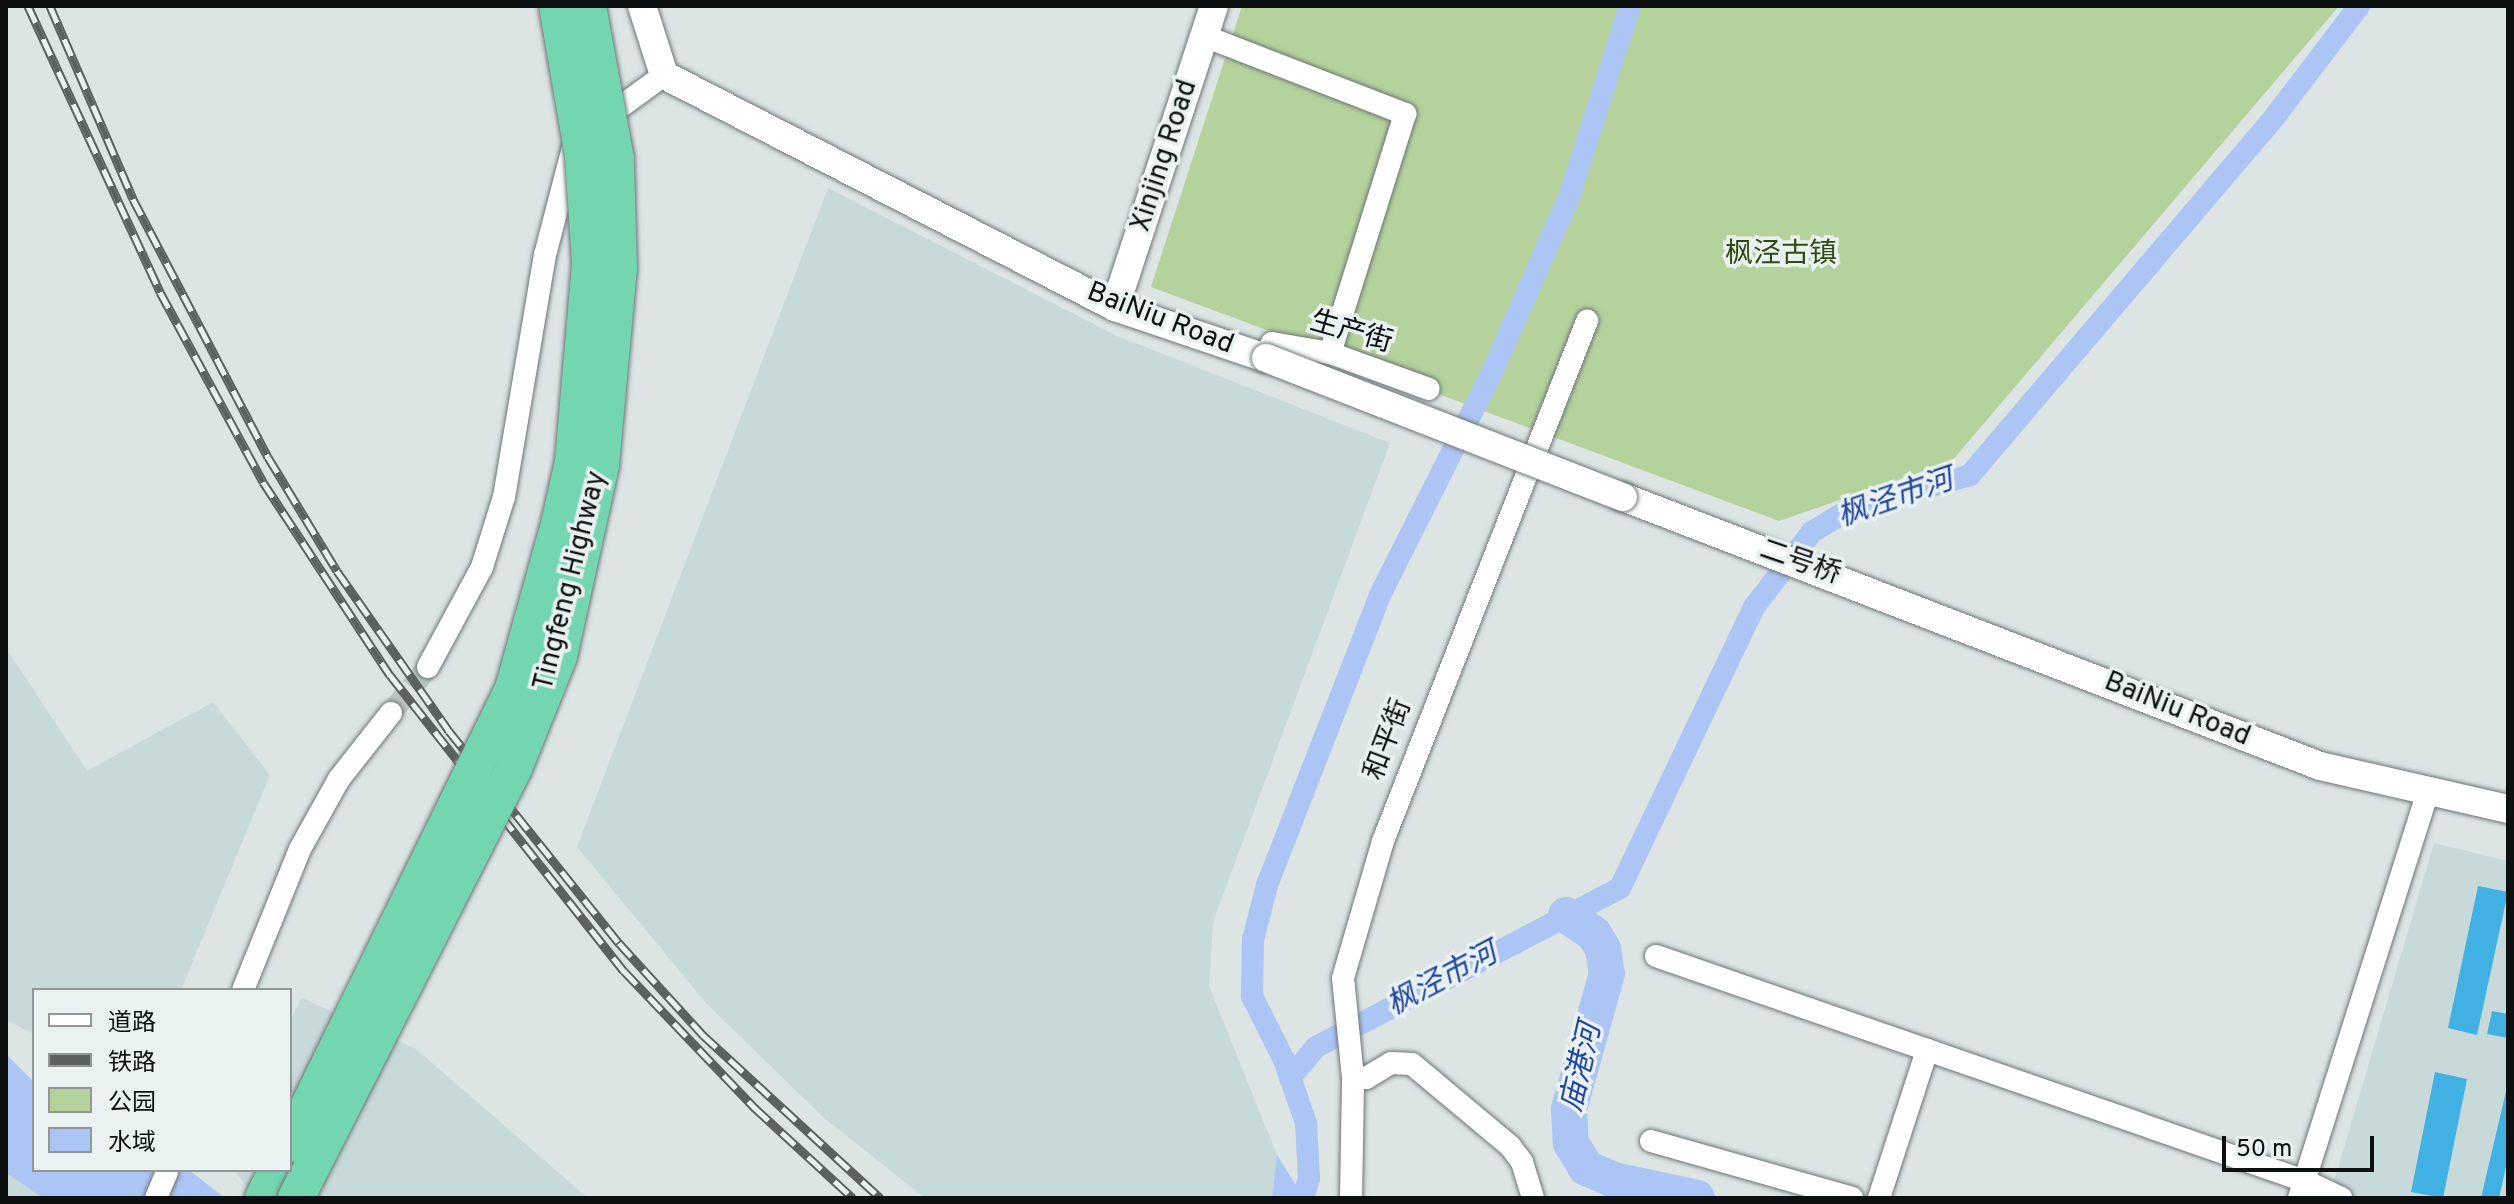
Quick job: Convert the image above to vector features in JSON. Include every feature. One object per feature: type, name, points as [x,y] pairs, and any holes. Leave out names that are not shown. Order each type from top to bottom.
[{"type":"highway","name":"Tingfeng Highway","points":[[292,1140],[513,689],[559,524],[573,462],[590,262],[583,156],[557,6]]},
{"type":"highway","name":"Tingfeng Highway","points":[[296,1198],[514,768],[559,656],[601,465],[619,269],[616,159],[588,6]]},
{"type":"highway","points":[[263,1198],[276,1172]]},
{"type":"street","points":[[428,667],[482,567],[504,497],[545,255],[572,151],[598,123],[664,75],[642,6]]},
{"type":"street","name":"Xinjing Road","points":[[1115,307],[1214,6]]},
{"type":"street","points":[[1204,36],[1405,114],[1330,353]]},
{"type":"street","name":"BaiNiu Road","points":[[664,75],[1115,307],[1266,358],[1745,544]]},
{"type":"street","name":"和平街","points":[[1351,1198],[1352,1069],[1343,978],[1383,841],[1587,321]]},
{"type":"street","name":"生产街","points":[[1266,358],[1272,343],[1330,353],[1429,389]]},
{"type":"street","name":"二号桥","points":[[1745,544],[1856,583]]},
{"type":"street","name":"BaiNiu Road","points":[[1856,583],[2320,766],[2508,809]]},
{"type":"street","points":[[244,988],[300,849],[339,779],[391,713]]},
{"type":"street","points":[[2302,1189],[2428,791]]},
{"type":"street","points":[[1656,956],[1927,1050],[2302,1189],[2341,1198]]},
{"type":"street","points":[[1879,1198],[1927,1050]]},
{"type":"street","points":[[1352,1069],[1366,1078],[1391,1063],[1412,1064],[1510,1146],[1522,1162],[1533,1198]]},
{"type":"street","points":[[1651,1141],[1852,1198]]},
{"type":"street","points":[[156,1198],[167,1172]]},
{"type":"shaded area","points":[[828,188],[1117,336],[1390,443],[1213,922],[1209,986],[1277,1155],[1272,1198],[925,1198],[824,1118],[707,1004],[577,847]]},
{"type":"shaded area","points":[[6,648],[87,771],[213,702],[270,775],[182,988],[32,988],[32,1033],[6,1020]]},
{"type":"shaded area","points":[[2434,843],[2508,861],[2508,1198],[2360,1198],[2332,1188]]},
{"type":"shaded area","points":[[302,998],[416,1049],[588,1198],[255,1198],[236,1172],[292,1172],[292,1016]]},
{"type":"shaded area","points":[[6,1173],[43,1198],[6,1198]]},
{"type":"green space","name":"枫泾古镇","points":[[1242,6],[2339,6],[1952,461],[1779,521],[1151,287]]},
{"type":"water","points":[[6,1054],[32,1080],[32,1172],[192,1172],[225,1198],[43,1198],[6,1173]]},
{"type":"water","points":[[1277,1155],[1304,1198],[1272,1198]]},
{"type":"building","points":[[2478,886],[2508,892],[2477,1035],[2448,1028]]},
{"type":"building","points":[[2492,1011],[2508,1014],[2508,1038],[2487,1034]]},
{"type":"building","points":[[2435,1072],[2467,1079],[2443,1198],[2411,1192]]},
{"type":"building","points":[[2507,1087],[2508,1158],[2499,1198],[2481,1198]]},
{"type":"waterway","name":"枫泾市河","points":[[1303,1198],[1309,1178],[1306,1123],[1284,1060],[1252,996],[1253,940],[1267,885],[1381,593],[1493,370],[1569,197],[1630,6]]},
{"type":"waterway","name":"枫泾市河","points":[[1290,1078],[1316,1047],[1620,888],[1754,607],[1812,532],[1848,510],[1970,475],[2276,115],[2359,6]]},
{"type":"waterway","name":"庙港河","points":[[1566,915],[1594,934],[1603,949],[1607,973],[1569,1109],[1571,1143],[1586,1168],[1614,1180],[1697,1198]]},
{"type":"tunnel","points":[[391,713],[428,667]]},
{"type":"railway","points":[[28,6],[160,292],[263,482],[390,675],[624,971],[755,1108],[853,1198]]},
{"type":"railway","points":[[50,6],[133,199],[268,457],[337,571],[449,731],[619,943],[703,1035],[880,1198]]}]
